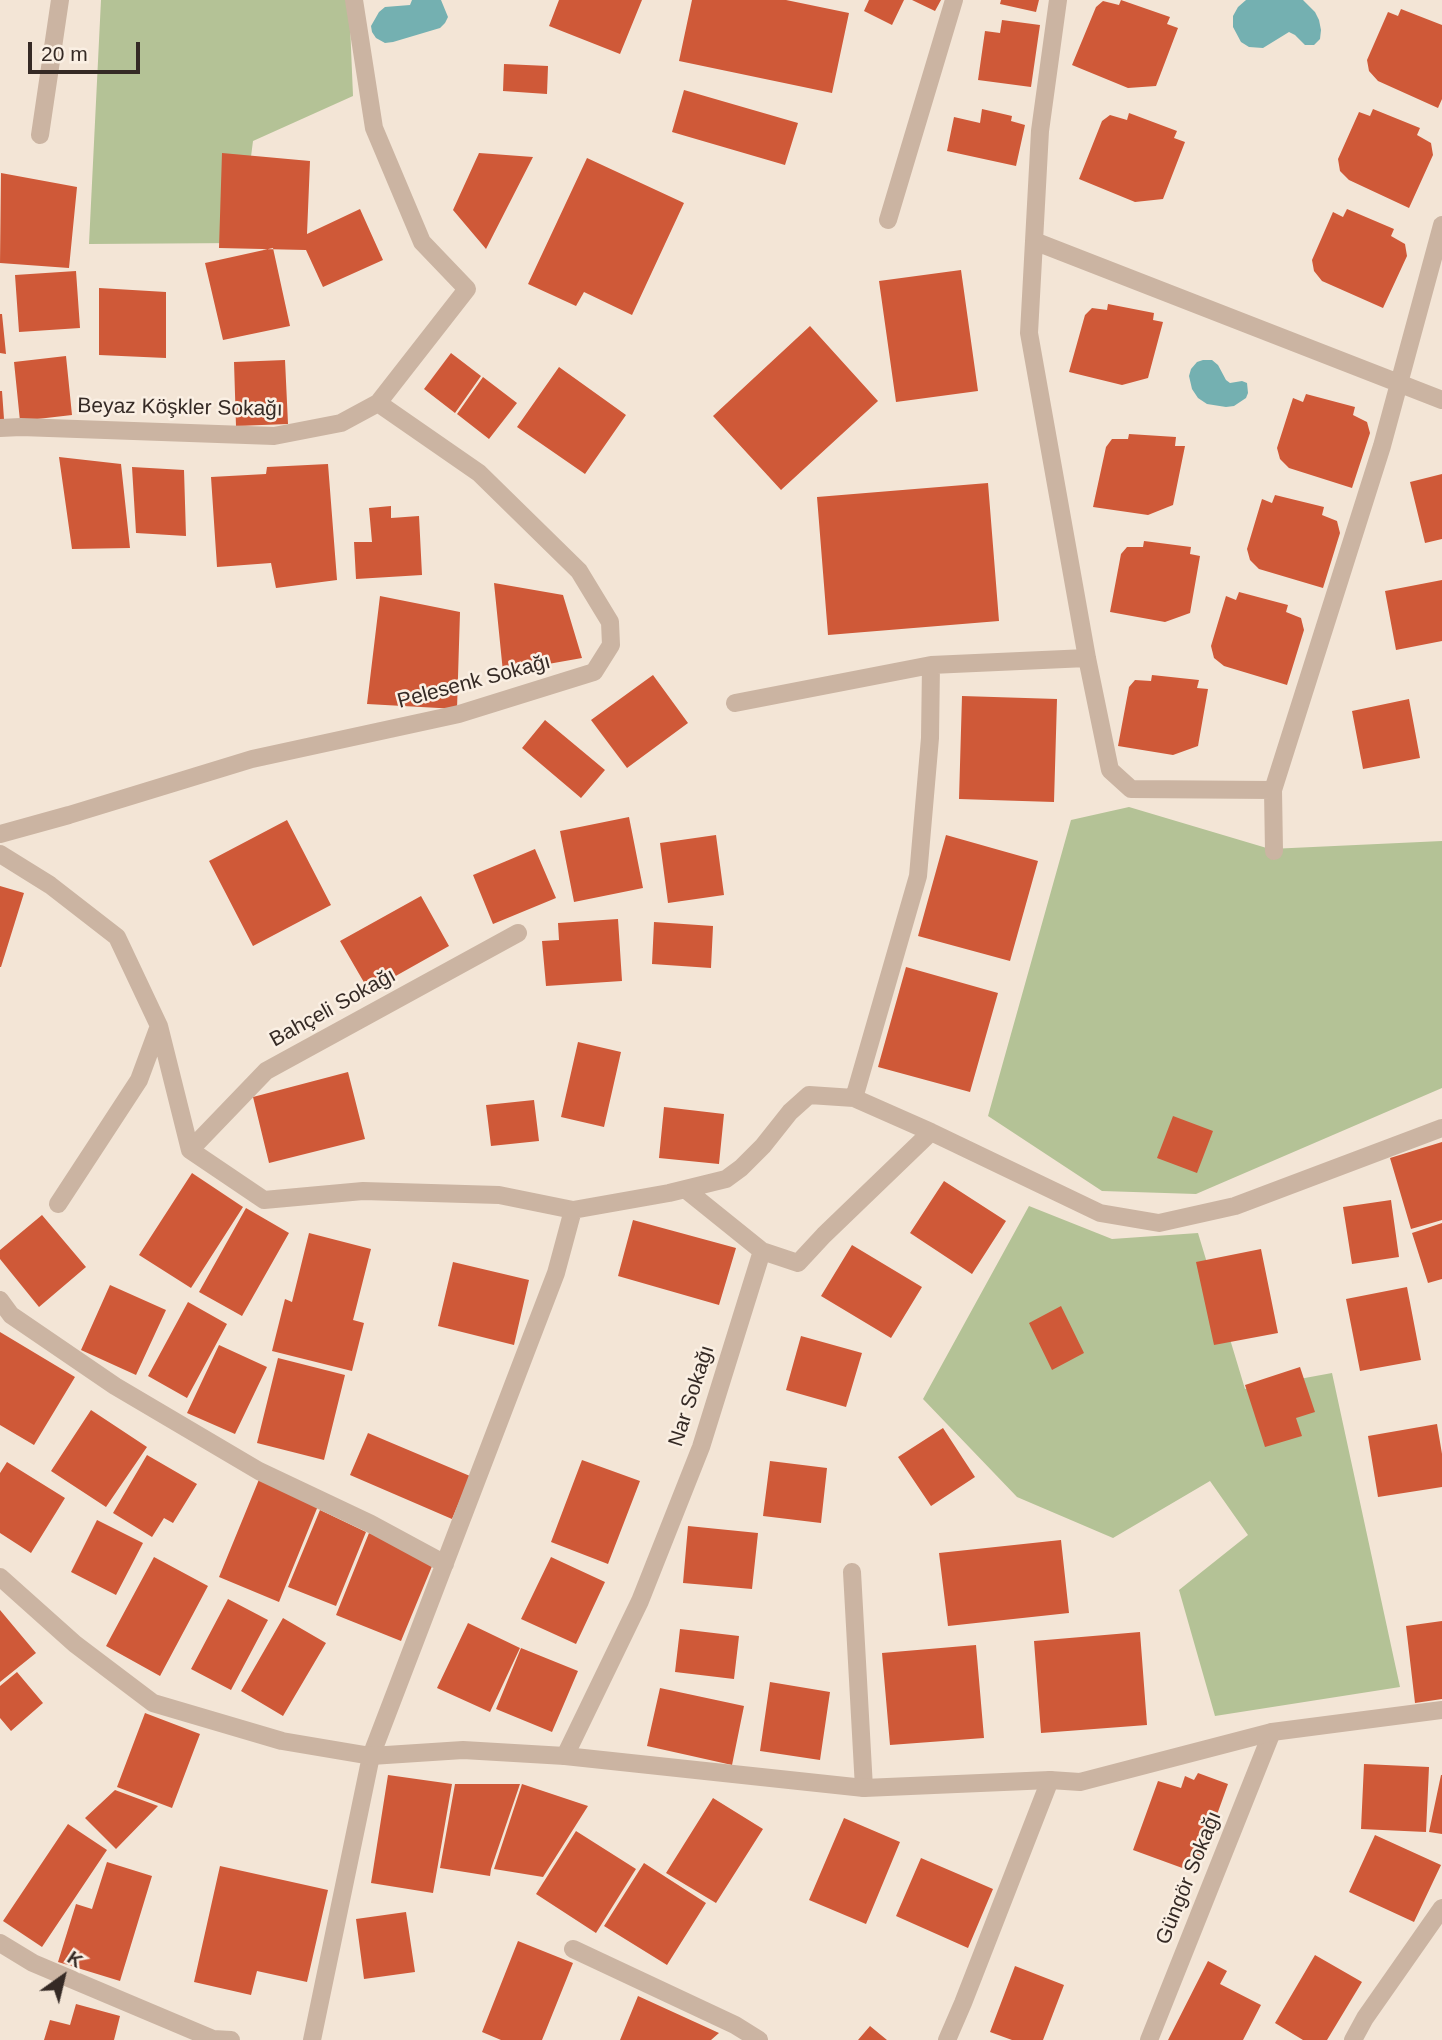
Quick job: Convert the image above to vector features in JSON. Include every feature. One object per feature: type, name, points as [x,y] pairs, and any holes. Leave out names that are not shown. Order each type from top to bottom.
[{"type":"street","points":[[40,135],[60,0]]},
{"type":"street","name":"Beyaz Köşkler Sokağı","points":[[0,428],[274,436],[341,423],[378,403],[467,289],[422,242],[374,128],[354,0]]},
{"type":"street","points":[[888,220],[954,0]]},
{"type":"street","points":[[1058,0],[1040,131],[1029,334],[1087,658],[1110,770],[1131,789],[1273,790]]},
{"type":"street","points":[[1274,851],[1273,790],[1382,446],[1442,225]]},
{"type":"street","points":[[1034,242],[1442,400]]},
{"type":"street","name":"Pelesenk Sokağı","points":[[0,834],[252,759],[459,714],[594,672],[611,645],[610,622],[579,571],[479,473],[378,403]]},
{"type":"street","points":[[735,703],[931,665],[1087,658]]},
{"type":"street","points":[[854,1098],[918,876],[930,738],[931,665]]},
{"type":"street","points":[[0,854],[50,885],[117,937],[159,1026],[190,1150],[264,1200],[363,1191],[499,1195],[573,1210],[685,1189],[726,1179],[741,1168],[790,1112],[809,1095],[854,1098],[1100,1213],[1159,1223],[1235,1206],[1442,1128]]},
{"type":"street","name":"Bahçeli Sokağı","points":[[190,1150],[266,1071],[519,933]]},
{"type":"street","points":[[58,1204],[139,1080],[159,1026]]},
{"type":"street","points":[[685,1189],[762,1251],[798,1263],[931,1132]]},
{"type":"street","points":[[312,2040],[371,1756],[556,1273],[573,1210]]},
{"type":"street","name":"Nar Sokağı","points":[[565,1756],[640,1601],[701,1447],[762,1251]]},
{"type":"street","points":[[0,1300],[11,1315],[127,1393],[259,1471],[371,1524],[445,1564]]},
{"type":"street","points":[[852,1572],[864,1788]]},
{"type":"street","points":[[0,1577],[75,1644],[153,1703],[282,1741],[371,1756],[463,1750],[565,1756],[864,1788],[1050,1780],[1080,1782],[1272,1732],[1442,1710]]},
{"type":"street","name":"Güngör Sokağı","points":[[1149,2040],[1272,1732]]},
{"type":"street","points":[[947,2040],[1050,1780]]},
{"type":"street","points":[[1353,2040],[1364,2018],[1442,1908]]},
{"type":"street","points":[[0,1943],[33,1963],[213,2039],[231,2040]]},
{"type":"street","points":[[573,1949],[734,2025],[759,2040]]},
{"type":"green space","points":[[101,0],[349,0],[353,96],[253,141],[240,243],[89,244]]},
{"type":"green space","points":[[1129,807],[1270,849],[1442,841],[1442,1088],[1196,1194],[1102,1191],[988,1116],[1071,820]]},
{"type":"green space","points":[[1029,1206],[1112,1239],[1198,1233],[1245,1389],[1332,1373],[1400,1687],[1215,1716],[1179,1590],[1248,1535],[1210,1481],[1113,1538],[1017,1497],[923,1399]]},
{"type":"water","points":[[412,0],[441,0],[448,17],[445,23],[440,28],[393,42],[385,43],[376,38],[371,26],[379,12],[385,7],[410,5]]},
{"type":"water","points":[[1246,0],[1303,0],[1319,20],[1320,39],[1314,45],[1305,45],[1289,32],[1263,48],[1249,47],[1241,42],[1233,27],[1233,16]]},
{"type":"water","points":[[1212,360],[1218,365],[1230,383],[1247,383],[1246,398],[1234,406],[1226,407],[1207,404],[1198,398],[1192,389],[1189,376],[1197,362]]},
{"type":"building","points":[[559,0],[642,0],[620,54],[549,26]]},
{"type":"building","points":[[692,0],[786,0],[849,13],[832,93],[679,61]]},
{"type":"building","points":[[869,0],[904,0],[892,25],[864,11]]},
{"type":"building","points":[[912,0],[941,0],[935,11]]},
{"type":"building","points":[[1001,0],[1039,0],[1036,12],[1000,4]]},
{"type":"building","points":[[1121,0],[1170,17],[1167,24],[1178,28],[1156,86],[1128,88],[1072,65],[1096,7],[1103,1],[1119,5]]},
{"type":"building","points":[[1401,9],[1442,25],[1442,99],[1438,108],[1378,81],[1369,71],[1367,60],[1388,12],[1398,16]]},
{"type":"building","points":[[1002,20],[1040,25],[1031,87],[978,80],[985,31],[1000,33]]},
{"type":"building","points":[[504,64],[548,66],[547,94],[503,91]]},
{"type":"building","points":[[684,90],[798,123],[785,165],[672,132]]},
{"type":"building","points":[[982,109],[1012,116],[1011,121],[1025,125],[1016,166],[947,151],[954,117],[980,123]]},
{"type":"building","points":[[1373,109],[1420,128],[1417,135],[1431,143],[1433,155],[1409,208],[1349,180],[1340,171],[1338,159],[1359,112],[1370,116]]},
{"type":"building","points":[[1129,113],[1177,131],[1174,138],[1185,142],[1163,199],[1135,202],[1079,179],[1102,121],[1110,115],[1127,120]]},
{"type":"building","points":[[222,153],[310,161],[307,234],[360,209],[383,260],[323,287],[306,250],[219,248]]},
{"type":"building","points":[[479,153],[533,157],[486,249],[453,210]]},
{"type":"building","points":[[587,158],[684,203],[632,315],[584,292],[576,306],[528,284]]},
{"type":"building","points":[[1,173],[77,187],[69,268],[0,263]]},
{"type":"building","points":[[1347,209],[1394,229],[1391,236],[1405,244],[1407,256],[1383,308],[1322,281],[1314,271],[1312,260],[1333,212],[1343,217]]},
{"type":"building","points":[[273,248],[290,326],[223,340],[205,263]]},
{"type":"building","points":[[961,270],[978,391],[896,402],[879,281]]},
{"type":"building","points":[[76,271],[80,328],[19,332],[15,275]]},
{"type":"building","points":[[99,288],[166,292],[166,358],[99,355]]},
{"type":"building","points":[[1108,304],[1154,313],[1153,320],[1163,322],[1148,378],[1122,385],[1069,372],[1085,315],[1092,308],[1107,310]]},
{"type":"building","points":[[2,314],[6,354],[0,353]]},
{"type":"building","points":[[810,326],[878,401],[781,490],[713,416]]},
{"type":"building","points":[[451,353],[481,376],[455,413],[424,389]]},
{"type":"building","points":[[66,356],[72,415],[20,421],[14,362]]},
{"type":"building","points":[[285,360],[288,424],[236,426],[234,362]]},
{"type":"building","points":[[559,367],[626,415],[585,474],[517,427]]},
{"type":"building","points":[[483,377],[517,403],[489,439],[457,414]]},
{"type":"building","points":[[2,391],[4,419],[0,419]]},
{"type":"building","points":[[1306,394],[1355,407],[1353,415],[1367,422],[1370,433],[1352,488],[1289,468],[1280,459],[1277,448],[1293,398],[1303,402]]},
{"type":"building","points":[[1129,434],[1176,437],[1175,446],[1185,446],[1173,505],[1148,515],[1093,507],[1106,447],[1112,439],[1128,439]]},
{"type":"building","points":[[59,457],[121,464],[130,548],[72,549]]},
{"type":"building","points":[[328,464],[337,580],[276,588],[271,563],[217,567],[211,477],[266,474],[267,467]]},
{"type":"building","points":[[132,467],[184,470],[186,536],[136,533]]},
{"type":"building","points":[[1442,474],[1442,539],[1425,543],[1410,482]]},
{"type":"building","points":[[988,483],[999,621],[828,635],[817,497]]},
{"type":"building","points":[[1275,495],[1324,507],[1322,515],[1337,521],[1340,533],[1323,588],[1259,569],[1250,560],[1247,549],[1262,499],[1272,503]]},
{"type":"building","points":[[391,506],[391,518],[419,516],[422,575],[356,579],[354,542],[372,542],[369,508]]},
{"type":"building","points":[[1144,541],[1191,547],[1190,554],[1200,556],[1190,613],[1165,622],[1110,612],[1121,554],[1127,547],[1143,547]]},
{"type":"building","points":[[1442,580],[1442,641],[1396,650],[1385,591]]},
{"type":"building","points":[[494,583],[563,595],[582,658],[503,672]]},
{"type":"building","points":[[1239,592],[1288,605],[1286,612],[1301,618],[1304,630],[1287,685],[1224,666],[1214,658],[1211,646],[1226,596],[1236,600]]},
{"type":"building","points":[[380,596],[460,612],[457,709],[367,704]]},
{"type":"building","points":[[653,675],[688,723],[627,768],[591,720]]},
{"type":"building","points":[[1152,675],[1199,680],[1197,688],[1208,689],[1198,746],[1173,755],[1118,746],[1129,687],[1135,680],[1151,681]]},
{"type":"building","points":[[962,696],[1057,699],[1054,802],[959,799]]},
{"type":"building","points":[[1409,699],[1420,758],[1363,769],[1352,711]]},
{"type":"building","points":[[545,720],[605,770],[581,798],[522,748]]},
{"type":"building","points":[[629,817],[643,888],[574,902],[560,831]]},
{"type":"building","points":[[287,820],[331,905],[253,946],[209,861]]},
{"type":"building","points":[[716,835],[724,895],[668,903],[660,843]]},
{"type":"building","points":[[946,835],[1038,861],[1010,961],[918,936]]},
{"type":"building","points":[[535,849],[556,898],[493,924],[473,875]]},
{"type":"building","points":[[0,886],[24,893],[1,967],[0,967]]},
{"type":"building","points":[[421,896],[449,946],[369,991],[340,941]]},
{"type":"building","points":[[618,919],[622,981],[546,986],[542,941],[559,940],[558,923]]},
{"type":"building","points":[[654,922],[713,926],[711,968],[652,964]]},
{"type":"building","points":[[906,967],[998,993],[970,1092],[878,1067]]},
{"type":"building","points":[[578,1042],[621,1052],[604,1127],[561,1117]]},
{"type":"building","points":[[348,1072],[365,1139],[269,1163],[253,1097]]},
{"type":"building","points":[[534,1100],[539,1141],[491,1146],[486,1105]]},
{"type":"building","points":[[664,1107],[724,1114],[719,1164],[659,1158]]},
{"type":"building","points":[[1173,1116],[1213,1131],[1197,1173],[1157,1158]]},
{"type":"building","points":[[1442,1142],[1442,1220],[1411,1229],[1390,1158]]},
{"type":"building","points":[[192,1173],[243,1207],[191,1288],[139,1255]]},
{"type":"building","points":[[944,1181],[1006,1221],[972,1274],[910,1233]]},
{"type":"building","points":[[1391,1200],[1399,1257],[1352,1264],[1343,1207]]},
{"type":"building","points":[[246,1208],[289,1233],[242,1316],[199,1292]]},
{"type":"building","points":[[42,1215],[86,1267],[39,1307],[0,1259],[0,1250]]},
{"type":"building","points":[[633,1220],[736,1248],[719,1305],[618,1276]]},
{"type":"building","points":[[1442,1223],[1442,1279],[1428,1283],[1412,1233]]},
{"type":"building","points":[[309,1233],[371,1249],[353,1320],[364,1323],[352,1371],[272,1351],[285,1299],[292,1302]]},
{"type":"building","points":[[852,1245],[922,1287],[891,1338],[821,1296]]},
{"type":"building","points":[[1261,1249],[1278,1333],[1214,1345],[1196,1262]]},
{"type":"building","points":[[453,1262],[529,1280],[514,1345],[438,1326]]},
{"type":"building","points":[[110,1285],[166,1310],[136,1375],[81,1350]]},
{"type":"building","points":[[1407,1287],[1421,1360],[1360,1371],[1346,1299]]},
{"type":"building","points":[[188,1302],[227,1324],[187,1398],[148,1376]]},
{"type":"building","points":[[1061,1306],[1084,1353],[1052,1370],[1029,1323]]},
{"type":"building","points":[[0,1332],[75,1377],[34,1445],[0,1425]]},
{"type":"building","points":[[801,1336],[862,1353],[846,1407],[786,1390]]},
{"type":"building","points":[[219,1345],[267,1367],[235,1434],[187,1413]]},
{"type":"building","points":[[278,1358],[345,1375],[324,1460],[257,1443]]},
{"type":"building","points":[[1300,1367],[1315,1412],[1296,1418],[1302,1436],[1265,1447],[1245,1385]]},
{"type":"building","points":[[91,1410],[147,1447],[106,1507],[51,1471]]},
{"type":"building","points":[[1437,1424],[1442,1454],[1442,1487],[1378,1497],[1368,1436]]},
{"type":"building","points":[[943,1428],[975,1477],[931,1506],[898,1457]]},
{"type":"building","points":[[368,1433],[470,1476],[452,1519],[350,1475]]},
{"type":"building","points":[[147,1455],[197,1484],[173,1523],[164,1518],[152,1537],[113,1513]]},
{"type":"building","points":[[582,1460],[640,1481],[608,1564],[551,1542]]},
{"type":"building","points":[[770,1461],[827,1468],[821,1523],[763,1516]]},
{"type":"building","points":[[7,1462],[65,1498],[31,1553],[0,1533],[0,1473]]},
{"type":"building","points":[[260,1477],[320,1501],[279,1602],[219,1577]]},
{"type":"building","points":[[320,1510],[366,1532],[336,1606],[288,1587]]},
{"type":"building","points":[[97,1520],[143,1543],[116,1595],[71,1572]]},
{"type":"building","points":[[688,1526],[758,1533],[752,1589],[683,1583]]},
{"type":"building","points":[[369,1533],[435,1559],[401,1641],[336,1615]]},
{"type":"building","points":[[1061,1540],[1069,1613],[948,1626],[939,1553]]},
{"type":"building","points":[[154,1557],[208,1586],[160,1676],[106,1646]]},
{"type":"building","points":[[551,1557],[605,1582],[576,1644],[521,1619]]},
{"type":"building","points":[[228,1599],[268,1620],[231,1690],[191,1669]]},
{"type":"building","points":[[0,1610],[36,1653],[0,1682]]},
{"type":"building","points":[[283,1618],[326,1643],[283,1716],[241,1691]]},
{"type":"building","points":[[1442,1621],[1442,1699],[1415,1703],[1406,1626]]},
{"type":"building","points":[[468,1623],[520,1648],[490,1712],[437,1688]]},
{"type":"building","points":[[680,1629],[739,1636],[734,1679],[675,1672]]},
{"type":"building","points":[[1140,1632],[1147,1725],[1041,1733],[1034,1641]]},
{"type":"building","points":[[976,1645],[984,1738],[890,1745],[882,1653]]},
{"type":"building","points":[[521,1648],[578,1671],[552,1732],[496,1709]]},
{"type":"building","points":[[17,1672],[43,1703],[11,1731],[0,1718],[0,1686]]},
{"type":"building","points":[[770,1682],[830,1692],[820,1760],[760,1751]]},
{"type":"building","points":[[660,1688],[744,1706],[732,1765],[647,1746]]},
{"type":"building","points":[[145,1713],[200,1734],[172,1808],[117,1787]]},
{"type":"building","points":[[1364,1764],[1429,1767],[1426,1832],[1361,1829]]},
{"type":"building","points":[[1198,1773],[1228,1784],[1196,1873],[1133,1850],[1158,1781],[1181,1788],[1185,1776],[1194,1780]]},
{"type":"building","points":[[388,1775],[452,1784],[433,1893],[371,1883]]},
{"type":"building","points":[[1442,1775],[1442,1834],[1429,1832]]},
{"type":"building","points":[[455,1784],[520,1784],[490,1876],[440,1868]]},
{"type":"building","points":[[522,1784],[588,1806],[543,1877],[494,1869]]},
{"type":"building","points":[[115,1790],[158,1806],[116,1849],[85,1818]]},
{"type":"building","points":[[713,1798],[763,1829],[716,1903],[666,1873]]},
{"type":"building","points":[[844,1818],[900,1842],[866,1924],[809,1900]]},
{"type":"building","points":[[68,1824],[107,1850],[42,1947],[3,1921]]},
{"type":"building","points":[[576,1831],[636,1869],[596,1933],[536,1894]]},
{"type":"building","points":[[1375,1835],[1441,1865],[1414,1922],[1349,1892]]},
{"type":"building","points":[[921,1858],[993,1889],[968,1948],[896,1916]]},
{"type":"building","points":[[107,1862],[152,1876],[120,1981],[58,1962],[76,1904],[92,1909]]},
{"type":"building","points":[[644,1863],[706,1903],[667,1965],[604,1926]]},
{"type":"building","points":[[220,1866],[328,1890],[307,1982],[257,1971],[251,1995],[194,1982]]},
{"type":"building","points":[[406,1912],[415,1972],[364,1979],[356,1919]]},
{"type":"building","points":[[518,1941],[573,1963],[542,2040],[501,2040],[482,2032]]},
{"type":"building","points":[[1315,1955],[1362,1982],[1327,2040],[1303,2040],[1275,2023]]},
{"type":"building","points":[[1208,1961],[1227,1971],[1220,1984],[1261,2005],[1243,2040],[1168,2040]]},
{"type":"building","points":[[1015,1966],[1064,1985],[1043,2040],[1012,2040],[990,2032]]},
{"type":"building","points":[[638,1996],[719,2033],[711,2040],[620,2040]]},
{"type":"building","points":[[76,2004],[120,2016],[114,2040],[44,2040],[50,2020],[70,2025]]},
{"type":"building","points":[[870,2026],[887,2040],[858,2040]]}]
